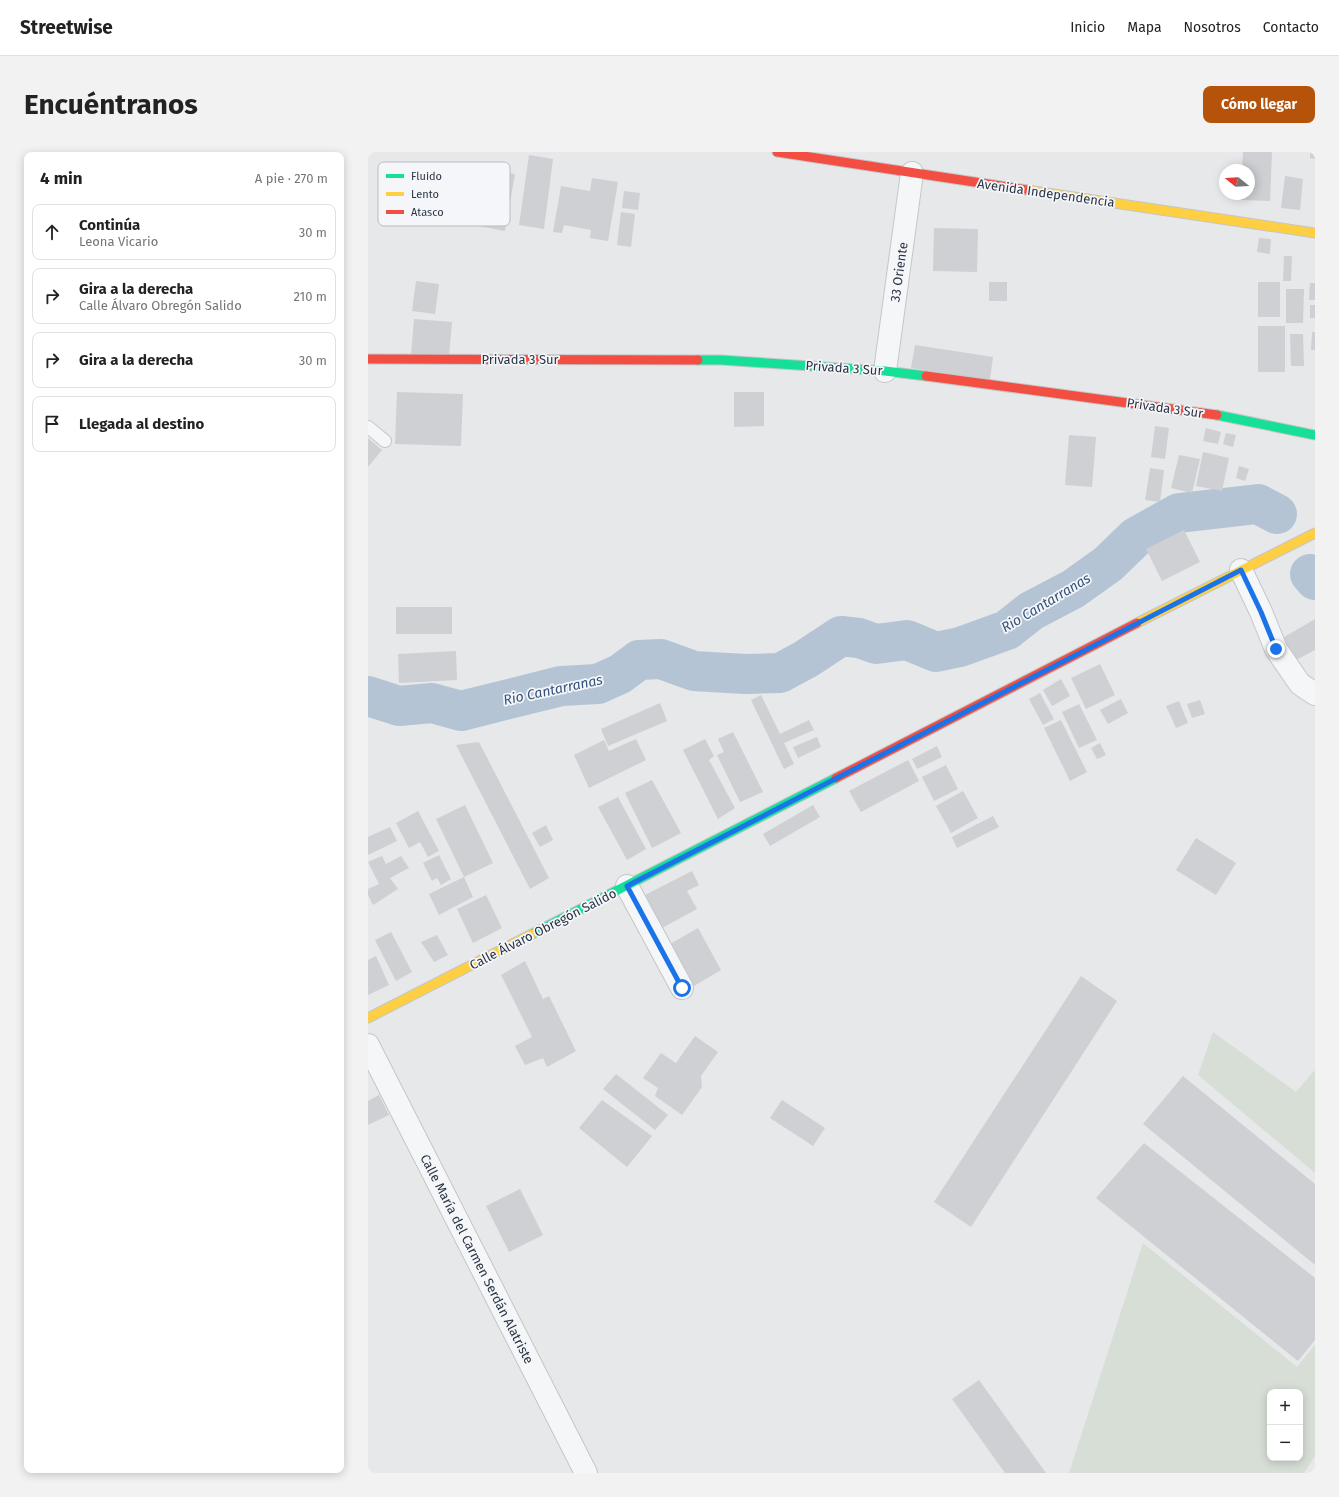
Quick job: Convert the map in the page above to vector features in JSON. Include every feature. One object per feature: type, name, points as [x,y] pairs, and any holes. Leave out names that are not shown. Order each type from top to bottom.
[{"type":"street","name":"Avenida Independencia","points":[[777,152],[1315,233]]},
{"type":"street","name":"33 Oriente","points":[[885,370],[912,173]]},
{"type":"street","name":"Privada 3 Sur","points":[[368,359],[721,360],[885,370],[1220,415],[1315,435]]},
{"type":"street","name":"Calle Álvaro Obregón Salido","points":[[368,1018],[1241,570],[1315,534]]},
{"type":"street","points":[[1241,570],[1261,612],[1276,649],[1300,684],[1315,694]]},
{"type":"street","points":[[627,886],[682,988]]},
{"type":"street","name":"Calle María del Carmen Serdán Alatriste","points":[[368,1045],[586,1473]]},
{"type":"lane","points":[[368,427],[385,441]]},
{"type":"shaded area","points":[[1213,1032],[1296,1092],[1315,1070],[1315,1173],[1198,1075]]},
{"type":"shaded area","points":[[1143,1243],[1297,1367],[1315,1345],[1315,1456],[1304,1473],[1069,1473]]},
{"type":"building","points":[[1243,152],[1272,152],[1270,201],[1241,200],[1255,200],[1255,164],[1242,164]]},
{"type":"building","points":[[1310,152],[1315,152],[1315,159],[1310,158]]},
{"type":"building","points":[[529,155],[553,159],[544,229],[519,225]]},
{"type":"building","points":[[510,173],[515,174],[510,202]]},
{"type":"building","points":[[1285,176],[1303,179],[1300,210],[1281,208]]},
{"type":"building","points":[[592,178],[618,182],[608,241],[590,238],[591,230],[564,225],[562,233],[553,232],[561,186],[590,191]]},
{"type":"building","points":[[624,191],[640,193],[638,210],[622,208]]},
{"type":"building","points":[[621,212],[635,214],[631,247],[617,245]]},
{"type":"building","points":[[478,226],[506,226],[505,231]]},
{"type":"building","points":[[934,228],[978,229],[977,272],[933,271]]},
{"type":"building","points":[[1259,238],[1271,239],[1270,254],[1257,252]]},
{"type":"building","points":[[1284,256],[1292,256],[1291,281],[1283,281]]},
{"type":"building","points":[[416,281],[439,284],[435,314],[412,311]]},
{"type":"building","points":[[989,282],[1007,282],[1007,301],[989,301]]},
{"type":"building","points":[[1258,282],[1280,282],[1280,317],[1258,317]]},
{"type":"building","points":[[1310,283],[1315,283],[1315,300],[1309,300]]},
{"type":"building","points":[[1286,289],[1304,289],[1303,323],[1286,323]]},
{"type":"building","points":[[1310,305],[1315,305],[1315,318],[1310,318]]},
{"type":"building","points":[[414,319],[452,322],[449,357],[411,355]]},
{"type":"building","points":[[1258,326],[1285,326],[1285,372],[1258,372]]},
{"type":"building","points":[[1312,332],[1315,332],[1315,350],[1311,350]]},
{"type":"building","points":[[1290,334],[1303,334],[1304,366],[1291,366]]},
{"type":"building","points":[[915,345],[993,357],[990,380],[911,368]]},
{"type":"building","points":[[397,392],[463,394],[461,446],[395,444]]},
{"type":"building","points":[[734,392],[764,392],[764,426],[734,427]]},
{"type":"building","points":[[1155,426],[1169,428],[1165,459],[1151,457]]},
{"type":"building","points":[[1206,428],[1221,432],[1218,444],[1203,441]]},
{"type":"building","points":[[1226,433],[1236,435],[1233,447],[1223,444]]},
{"type":"building","points":[[1069,435],[1096,437],[1092,487],[1065,485]]},
{"type":"building","points":[[368,438],[382,450],[368,467]]},
{"type":"building","points":[[1203,452],[1229,458],[1222,491],[1196,486]]},
{"type":"building","points":[[1179,455],[1200,459],[1192,493],[1171,488]]},
{"type":"building","points":[[1239,466],[1249,469],[1245,481],[1236,478]]},
{"type":"building","points":[[1150,468],[1164,470],[1160,502],[1145,500]]},
{"type":"building","points":[[1184,530],[1200,562],[1162,581],[1146,549]]},
{"type":"building","points":[[396,607],[452,607],[452,634],[396,634]]},
{"type":"building","points":[[1315,619],[1315,650],[1292,662],[1281,639]]},
{"type":"building","points":[[456,651],[457,680],[399,683],[398,654]]},
{"type":"building","points":[[1100,664],[1115,695],[1086,709],[1071,678]]},
{"type":"building","points":[[1061,679],[1070,696],[1052,706],[1043,690]]},
{"type":"building","points":[[1040,693],[1054,719],[1043,725],[1029,699]]},
{"type":"building","points":[[761,695],[780,734],[809,720],[814,730],[784,743],[794,764],[784,769],[751,700]]},
{"type":"building","points":[[1121,699],[1128,713],[1108,724],[1100,710]]},
{"type":"building","points":[[1200,700],[1205,714],[1192,718],[1187,704]]},
{"type":"building","points":[[1179,701],[1188,723],[1176,728],[1166,706]]},
{"type":"building","points":[[660,703],[667,721],[608,746],[601,729]]},
{"type":"building","points":[[1079,704],[1097,740],[1079,748],[1062,712]]},
{"type":"building","points":[[1061,720],[1087,772],[1070,781],[1044,728]]},
{"type":"building","points":[[733,732],[763,792],[740,802],[717,755],[724,752],[718,739]]},
{"type":"building","points":[[817,737],[821,747],[798,758],[793,747]]},
{"type":"building","points":[[636,739],[646,760],[589,788],[574,755],[604,740],[609,751]]},
{"type":"building","points":[[705,739],[714,756],[709,760],[735,808],[718,819],[683,750]]},
{"type":"building","points":[[479,742],[549,878],[530,889],[456,745]]},
{"type":"building","points":[[1100,743],[1106,755],[1097,759],[1091,748]]},
{"type":"building","points":[[937,746],[942,757],[917,769],[912,759]]},
{"type":"building","points":[[908,760],[919,781],[861,812],[849,791]]},
{"type":"building","points":[[946,765],[958,789],[934,801],[922,777]]},
{"type":"building","points":[[652,780],[681,833],[652,848],[625,793]]},
{"type":"building","points":[[963,791],[978,818],[951,833],[936,806]]},
{"type":"building","points":[[618,797],[646,849],[627,860],[598,807]]},
{"type":"building","points":[[465,805],[493,863],[464,877],[436,819]]},
{"type":"building","points":[[813,805],[820,817],[770,846],[763,834]]},
{"type":"building","points":[[418,811],[439,851],[428,857],[420,842],[409,848],[396,823]]},
{"type":"building","points":[[993,816],[999,827],[957,848],[952,837]]},
{"type":"building","points":[[546,825],[553,840],[540,847],[532,833]]},
{"type":"building","points":[[390,827],[397,841],[368,855],[368,837]]},
{"type":"building","points":[[1196,838],[1236,863],[1216,895],[1176,870]]},
{"type":"building","points":[[439,855],[451,879],[441,885],[437,878],[432,881],[423,863]]},
{"type":"building","points":[[382,856],[386,864],[401,856],[409,868],[390,878],[398,889],[373,905],[368,895],[368,889],[379,884],[368,862]]},
{"type":"building","points":[[692,871],[699,885],[687,891],[697,909],[662,928],[645,895]]},
{"type":"building","points":[[464,877],[473,897],[439,915],[429,894]]},
{"type":"building","points":[[486,895],[502,928],[473,943],[457,909]]},
{"type":"building","points":[[698,928],[721,970],[694,986],[670,944]]},
{"type":"building","points":[[391,932],[412,972],[396,981],[375,940]]},
{"type":"building","points":[[437,935],[448,955],[434,962],[421,942]]},
{"type":"building","points":[[376,956],[389,985],[368,995],[368,960]]},
{"type":"building","points":[[525,961],[543,999],[549,996],[576,1051],[547,1067],[543,1058],[525,1065],[515,1046],[532,1037],[501,975]]},
{"type":"building","points":[[1081,976],[1117,1001],[971,1227],[934,1202]]},
{"type":"building","points":[[695,1036],[718,1052],[701,1076],[702,1087],[682,1115],[655,1096],[658,1088],[643,1078],[661,1053],[676,1063]]},
{"type":"building","points":[[616,1074],[668,1115],[655,1130],[603,1089]]},
{"type":"building","points":[[1183,1076],[1315,1184],[1315,1265],[1143,1124]]},
{"type":"building","points":[[379,1095],[389,1115],[368,1125],[368,1101]]},
{"type":"building","points":[[602,1100],[652,1136],[627,1167],[579,1128]]},
{"type":"building","points":[[782,1100],[825,1128],[813,1146],[770,1118]]},
{"type":"building","points":[[1144,1143],[1315,1278],[1315,1340],[1298,1361],[1096,1198]]},
{"type":"building","points":[[520,1189],[543,1235],[509,1252],[486,1206]]},
{"type":"building","points":[[979,1380],[1046,1473],[1005,1473],[952,1399]]},
{"type":"waterway","name":"Rio Cantarranas","points":[[368,696],[399,706],[432,703],[461,711],[561,686],[598,684],[620,674],[639,660],[661,659],[694,671],[745,674],[780,673],[806,659],[841,636],[859,638],[876,644],[907,640],[936,652],[960,647],[1007,630],[1031,611],[1073,589],[1108,564],[1136,537],[1179,513],[1258,504],[1277,514]]},
{"type":"waterway","name":"Rio Cantarranas","points":[[1310,574],[1315,580]]},
{"type":"traffic: fast","points":[[698,360],[721,360],[885,371],[926,376]]},
{"type":"traffic: fast","points":[[1217,415],[1315,435]]},
{"type":"traffic: fast","points":[[532,934],[836,778]]},
{"type":"traffic: slow","points":[[1027,190],[1315,233]]},
{"type":"traffic: slow","points":[[1137,623],[1315,533]]},
{"type":"traffic: slow","points":[[368,1018],[532,934]]},
{"type":"traffic: jam","points":[[777,152],[1027,190]]},
{"type":"traffic: jam","points":[[368,359],[698,360]]},
{"type":"traffic: jam","points":[[926,376],[1217,415]]},
{"type":"traffic: jam","points":[[836,778],[1137,623]]},
{"type":"route","points":[[682,988],[627,886],[1241,570],[1261,612],[1276,649]]}]
